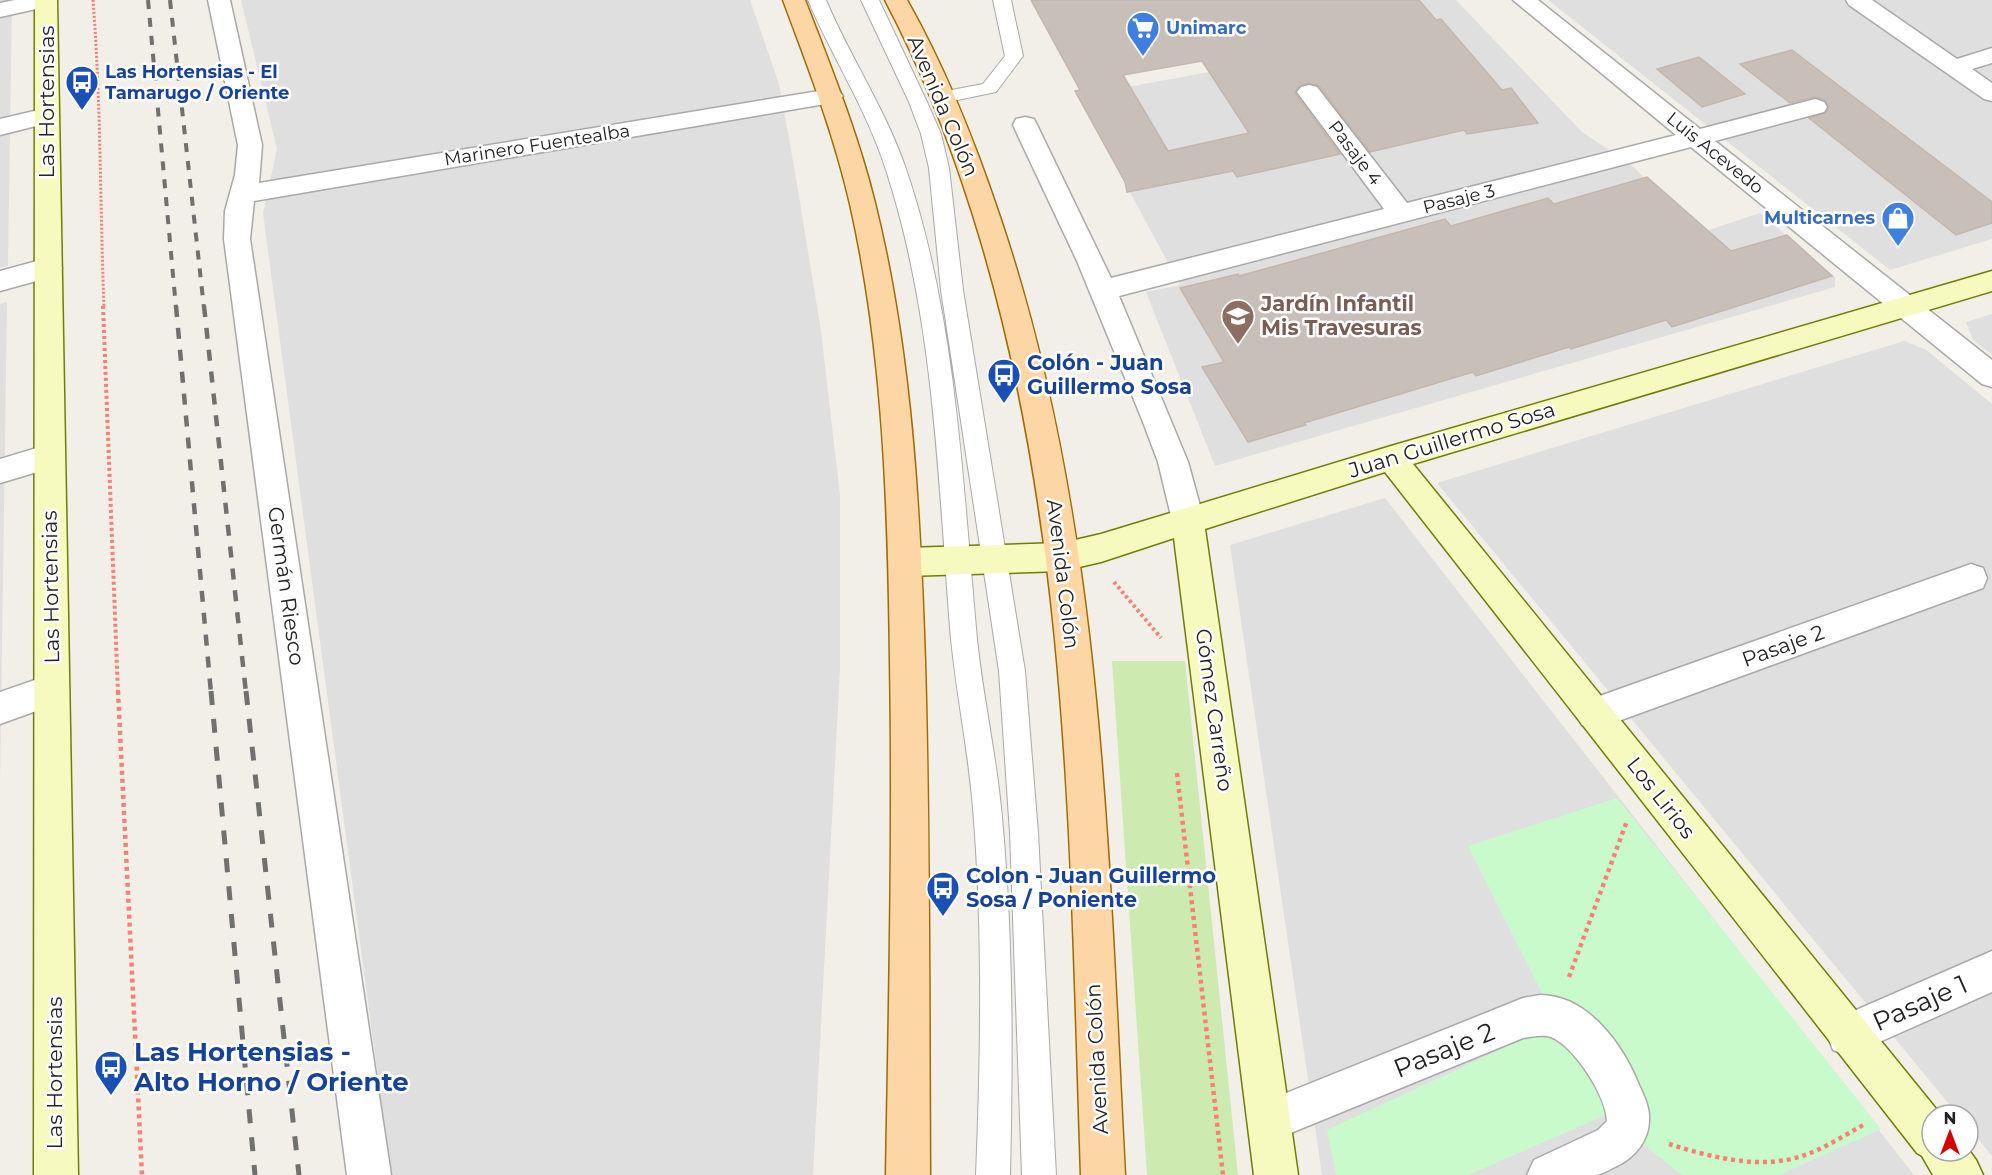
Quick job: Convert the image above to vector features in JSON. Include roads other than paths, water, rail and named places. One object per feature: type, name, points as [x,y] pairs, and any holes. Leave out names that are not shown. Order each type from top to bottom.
[{"type":"main road","points":[[794,0],[831,96],[861,200],[884,315],[903,479],[909,768],[908,1175]]},
{"type":"main road","name":"Avenida Colón","points":[[896,0],[943,97],[979,190],[1019,318],[1043,433],[1062,557],[1083,772],[1103,1175]]},
{"type":"street","points":[[0,10],[46,0]]},
{"type":"street","name":"Las Hortensias","points":[[46,0],[56,1175]]},
{"type":"street","name":"Germán Riesco","points":[[219,0],[250,146],[248,175],[238,211],[237,239],[369,1175]]},
{"type":"street","points":[[1857,0],[1992,94]]},
{"type":"street","name":"Luis Acevedo","points":[[1534,2],[1696,139],[1992,376]]},
{"type":"street","points":[[1954,67],[1992,55]]},
{"type":"street","name":"Pasaje 4","points":[[1309,92],[1401,213]]},
{"type":"street","name":"Marinero Fuentealba","points":[[244,194],[831,96]]},
{"type":"street","name":"Pasaje 3","points":[[1102,290],[1815,107]]},
{"type":"street","points":[[0,128],[47,116]]},
{"type":"street","name":"Gómez Carreño","points":[[1025,125],[1090,261],[1173,462],[1188,520],[1276,1175]]},
{"type":"street","points":[[0,281],[48,268]]},
{"type":"street","name":"Juan Guillermo Sosa","points":[[906,562],[1062,557],[1101,548],[1391,458],[1992,281]]},
{"type":"street","points":[[0,471],[50,456]]},
{"type":"street","name":"Los Lirios","points":[[1391,458],[1920,1123]]},
{"type":"street","name":"Pasaje 2","points":[[1594,714],[1971,579]]},
{"type":"street","points":[[0,708],[52,690]]},
{"type":"street","name":"Pasaje 1","points":[[1848,1035],[1992,971]]},
{"type":"street","name":"Pasaje 2","points":[[1269,1121],[1523,1018],[1538,1015],[1554,1017],[1582,1034],[1595,1048],[1624,1104],[1628,1117],[1622,1138],[1613,1145],[1549,1175]]},
{"type":"street","points":[[1952,1163],[1961,1175]]},
{"type":"lane","points":[[817,0],[882,134],[896,169],[917,246],[940,376],[963,632],[987,807],[997,1054],[993,1175]]},
{"type":"lane","points":[[870,0],[918,102],[931,134],[939,168],[952,290],[1012,671],[1039,1175]]},
{"type":"lane","points":[[943,97],[989,88],[1014,56],[1002,0]]},
{"type":"railway","points":[[148,0],[176,308]]},
{"type":"railway","points":[[170,0],[204,308]]},
{"type":"railway","points":[[176,306],[211,693]]},
{"type":"railway","points":[[204,306],[246,693]]},
{"type":"railway","points":[[211,691],[255,1175]]},
{"type":"railway","points":[[246,691],[299,1175]]},
{"type":"place","name":"Unimarc","points":[[1143,57]]},
{"type":"place","name":"Las Hortensias - El Tamarugo / Oriente","points":[[82,111]]},
{"type":"place","name":"Multicarnes","points":[[1898,247]]},
{"type":"place","name":"Jardín Infantil Mis Travesuras","points":[[1238,345]]},
{"type":"place","name":"Colón - Juan Guillermo Sosa","points":[[1004,404]]},
{"type":"place","name":"Colon - Juan Guillermo Sosa / Poniente","points":[[943,917]]},
{"type":"place","name":"Las Hortensias - Alto Horno / Oriente","points":[[111,1096]]}]
